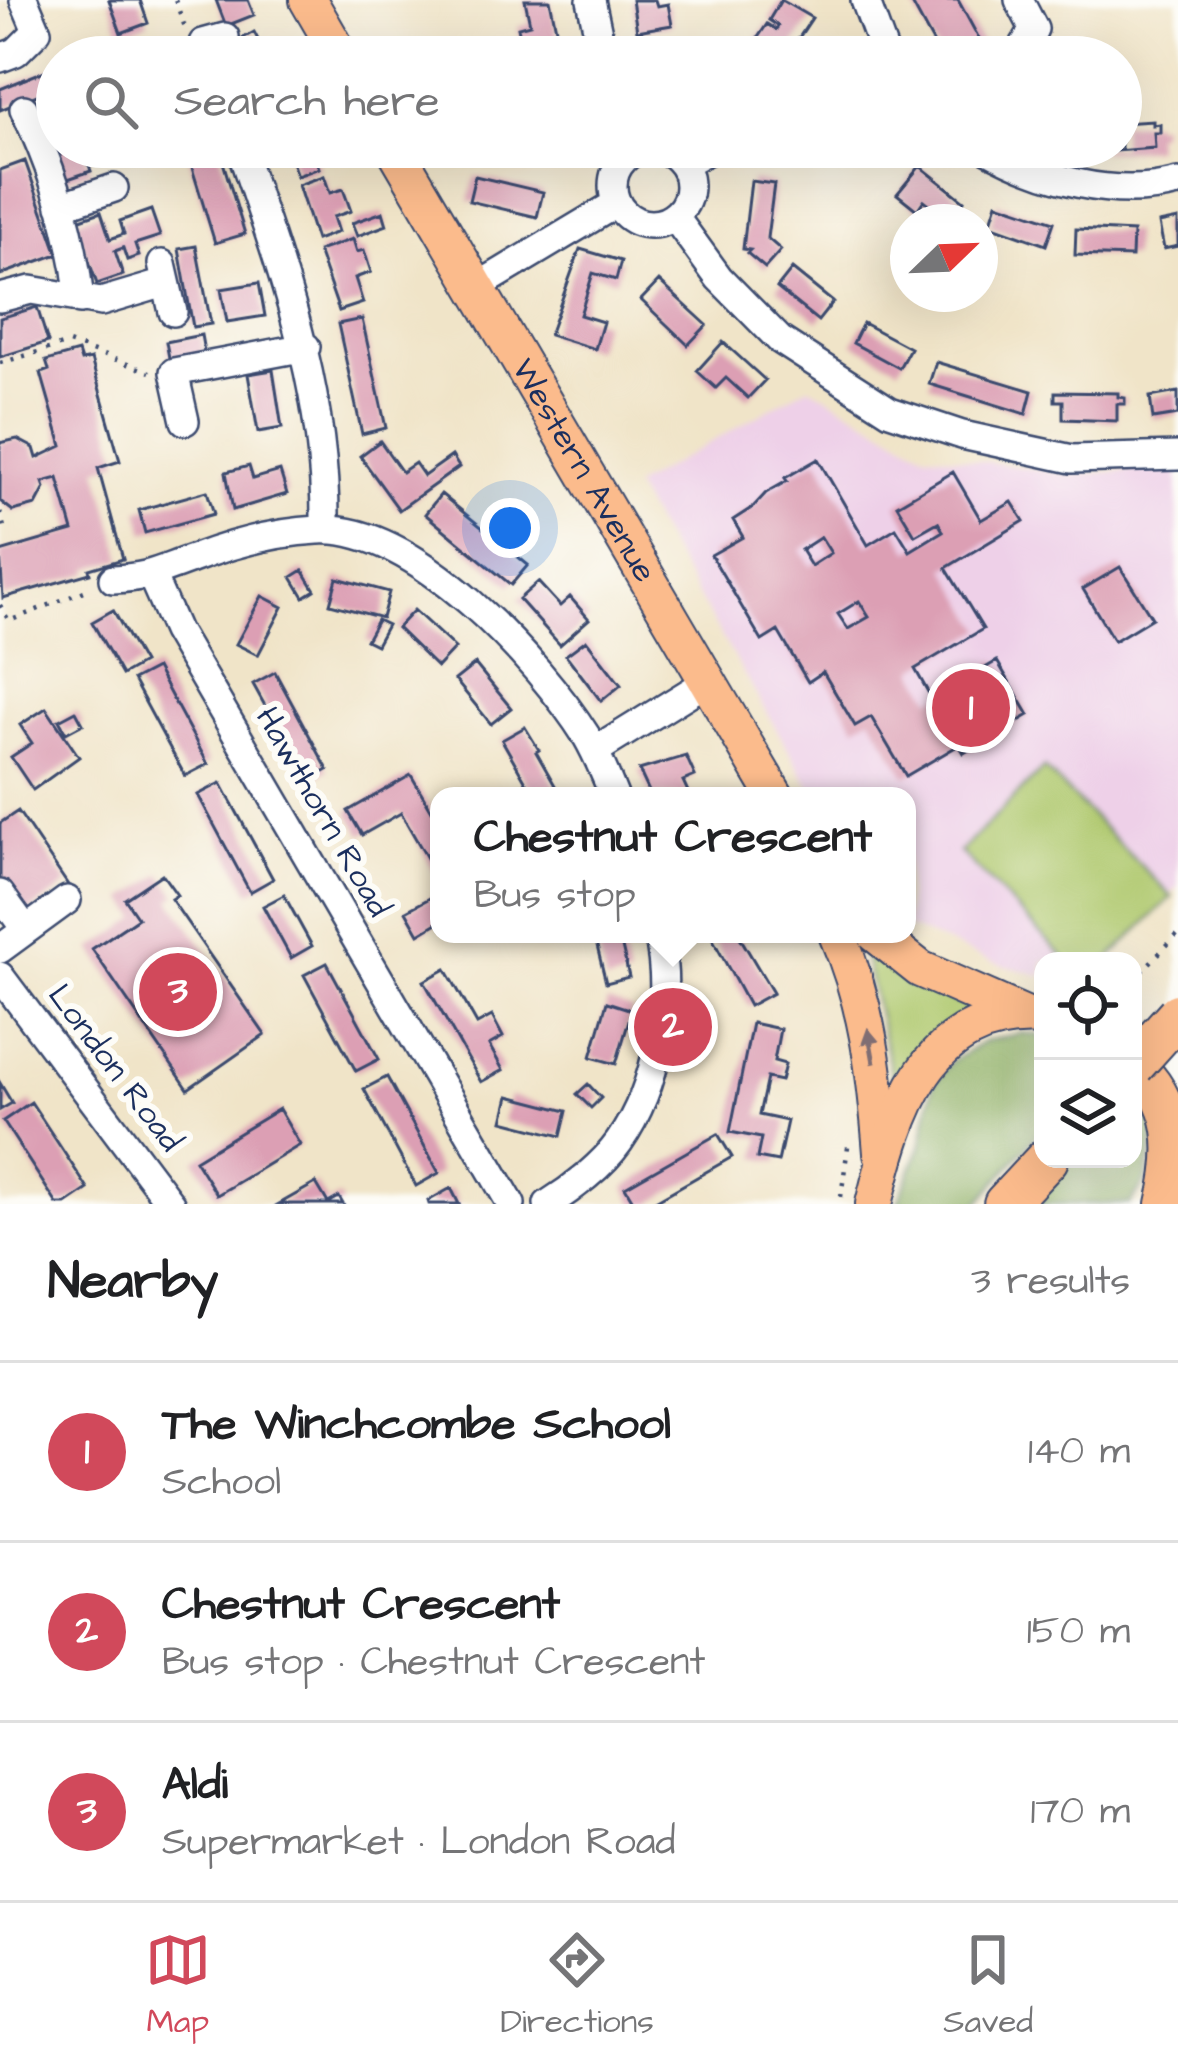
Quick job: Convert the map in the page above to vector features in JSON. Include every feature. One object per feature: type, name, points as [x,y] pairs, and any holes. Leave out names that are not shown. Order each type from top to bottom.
[{"type":"highway","points":[[1137,1060],[1178,1016]]},
{"type":"highway","points":[[1005,1204],[1039,1168]]},
{"type":"main road","points":[[308,0],[329,36]]},
{"type":"main road","name":"Western Avenue","points":[[406,168],[770,787]]},
{"type":"main road","points":[[841,943],[871,1042],[883,1162]]},
{"type":"main road","points":[[887,943],[920,969],[1034,1016]]},
{"type":"main road","points":[[874,1204],[883,1162],[910,1089],[925,1066],[970,1030],[1034,1016]]},
{"type":"main road","points":[[1142,1073],[1154,1084],[1172,1120],[1176,1152],[1165,1204]]},
{"type":"street","points":[[0,58],[16,52],[37,31],[24,0]]},
{"type":"street","points":[[591,0],[599,36]]},
{"type":"street","points":[[865,0],[878,36]]},
{"type":"street","points":[[1019,0],[1034,29],[1030,36]]},
{"type":"street","points":[[28,107],[36,130]]},
{"type":"street","points":[[49,168],[76,264],[80,300]]},
{"type":"street","points":[[247,168],[306,347],[320,431],[325,530]]},
{"type":"street","points":[[620,168],[614,180],[617,203],[643,223],[664,222],[688,197],[690,186],[683,168]]},
{"type":"street","points":[[1033,168],[1115,190],[1178,183]]},
{"type":"street","points":[[62,206],[114,188]]},
{"type":"street","points":[[475,288],[617,203]]},
{"type":"street","points":[[674,216],[719,278],[780,340],[890,411],[962,435],[1072,459],[1178,456]]},
{"type":"street","points":[[0,298],[31,290],[80,300],[119,299],[163,274],[172,312]]},
{"type":"street","points":[[185,421],[174,371],[306,347]]},
{"type":"street","points":[[112,579],[152,577],[225,548],[325,530],[361,535],[428,566],[537,672],[595,751],[610,787]]},
{"type":"street","name":"Hawthorn Road","points":[[152,577],[176,631],[511,1204]]},
{"type":"street","points":[[595,751],[709,681]]},
{"type":"street","points":[[0,894],[26,930]]},
{"type":"street","points":[[0,949],[68,900]]},
{"type":"street","points":[[548,1204],[618,1144],[650,1083],[665,963],[660,943]]},
{"type":"street","name":"London Road","points":[[0,976],[171,1204]]},
{"type":"path","points":[[0,363],[69,344],[144,372],[174,371]]},
{"type":"path","points":[[0,512],[5,531],[0,532]]},
{"type":"path","points":[[0,605],[9,621],[112,579]]},
{"type":"path","points":[[1142,971],[1178,934]]},
{"type":"shaded area","points":[[809,386],[924,452],[1073,475],[1178,466],[1178,887],[1110,952],[1034,952],[1034,974],[916,931],[916,787],[811,787],[633,487]]},
{"type":"green space","points":[[1044,768],[1172,897],[1116,952],[1059,952],[960,852]]},
{"type":"green space","points":[[862,944],[894,974],[980,1012],[912,1059],[894,1085]]},
{"type":"green space","points":[[1034,1035],[1034,1138],[978,1204],[897,1204],[921,1146],[933,1085],[951,1062],[985,1041]]},
{"type":"green space","points":[[1142,1106],[1156,1130],[1146,1181],[1130,1204],[1031,1204],[1065,1168],[1142,1168]]},
{"type":"building","points":[[109,0],[140,0],[148,23],[121,33]]},
{"type":"building","points":[[216,0],[248,0],[254,15],[226,26]]},
{"type":"building","points":[[525,0],[550,0],[558,36],[520,36],[518,27],[530,24]]},
{"type":"building","points":[[632,0],[668,4],[672,25],[637,31]]},
{"type":"building","points":[[781,0],[812,18],[800,36],[759,36],[767,24],[776,30],[778,26],[769,20]]},
{"type":"building","points":[[910,0],[958,0],[978,36],[930,36]]},
{"type":"building","points":[[36,74],[36,95],[0,110],[0,89]]},
{"type":"building","points":[[1142,122],[1160,124],[1160,133],[1154,133],[1155,148],[1142,149]]},
{"type":"building","points":[[25,161],[58,254],[0,275],[0,170]]},
{"type":"building","points":[[58,168],[90,168],[91,171],[62,181]]},
{"type":"building","points":[[192,168],[225,168],[245,234],[215,243]]},
{"type":"building","points":[[294,168],[319,168],[297,176]]},
{"type":"building","points":[[918,168],[964,201],[929,204],[924,200],[910,204],[897,194]]},
{"type":"building","points":[[324,176],[330,193],[343,189],[351,211],[333,217],[338,232],[316,240],[298,185]]},
{"type":"building","points":[[475,176],[543,192],[537,217],[469,201]]},
{"type":"building","points":[[751,181],[774,184],[767,238],[781,250],[765,268],[747,253],[750,250],[743,249]]},
{"type":"building","points":[[997,204],[1054,222],[1046,245],[998,228]]},
{"type":"building","points":[[151,210],[160,236],[135,244],[139,256],[127,260],[123,248],[115,251],[123,275],[97,284],[75,221],[101,212],[110,239],[124,234],[120,221]]},
{"type":"building","points":[[383,212],[387,225],[357,236],[352,223]]},
{"type":"building","points":[[1178,219],[1178,246],[1164,249],[1159,223]]},
{"type":"building","points":[[1076,229],[1133,232],[1132,257],[1075,255]]},
{"type":"building","points":[[353,239],[357,252],[364,250],[371,272],[355,278],[363,303],[339,311],[318,251]]},
{"type":"building","points":[[196,246],[211,324],[193,327],[179,249]]},
{"type":"building","points":[[580,249],[621,261],[616,280],[593,273],[580,315],[603,322],[595,349],[549,335]]},
{"type":"building","points":[[792,269],[833,302],[818,321],[777,288]]},
{"type":"building","points":[[659,281],[707,325],[688,345],[641,300]]},
{"type":"building","points":[[259,283],[265,316],[227,322],[221,289]]},
{"type":"building","points":[[37,307],[48,342],[0,357],[0,318]]},
{"type":"building","points":[[362,319],[386,428],[362,434],[338,324]]},
{"type":"building","points":[[863,323],[910,348],[899,368],[853,343]]},
{"type":"building","points":[[201,335],[205,357],[170,363],[166,342]]},
{"type":"building","points":[[723,342],[765,380],[748,398],[726,378],[716,388],[697,371]]},
{"type":"building","points":[[78,352],[81,361],[91,359],[120,461],[98,468],[123,559],[3,598],[0,552],[73,531],[58,478],[43,482],[45,488],[36,505],[13,511],[0,501],[0,443],[17,439],[34,448],[37,458],[62,446],[41,373],[49,370],[46,361]]},
{"type":"building","points":[[936,362],[1032,391],[1026,414],[929,384]]},
{"type":"building","points":[[273,370],[282,428],[258,432],[248,374]]},
{"type":"building","points":[[1055,392],[1118,393],[1125,404],[1117,404],[1117,421],[1063,419],[1063,401],[1055,401]]},
{"type":"building","points":[[1178,392],[1178,415],[1153,419],[1150,397]]},
{"type":"building","points":[[380,441],[402,472],[415,463],[424,476],[452,456],[459,467],[399,510],[360,456]]},
{"type":"building","points":[[818,459],[868,545],[896,528],[910,551],[943,531],[938,522],[915,535],[897,505],[953,472],[981,520],[1012,502],[1024,521],[946,568],[983,629],[915,669],[932,699],[997,661],[1029,715],[964,753],[959,745],[906,776],[871,717],[855,726],[823,672],[808,682],[778,631],[762,641],[711,555],[743,537],[733,520],[785,478]],"holes":[[[821,537],[831,553],[811,566],[801,550]],[[859,601],[869,617],[848,629],[838,614]]]},
{"type":"building","points":[[249,466],[253,479],[280,471],[287,494],[233,510],[226,472]]},
{"type":"building","points":[[207,491],[214,514],[145,533],[139,510]]},
{"type":"building","points":[[441,494],[528,565],[511,585],[425,514]]},
{"type":"building","points":[[1120,567],[1152,618],[1114,641],[1083,589]]},
{"type":"building","points":[[303,570],[315,590],[304,597],[292,577]]},
{"type":"building","points":[[337,578],[389,592],[382,618],[330,604]]},
{"type":"building","points":[[538,582],[560,606],[570,597],[589,619],[560,645],[519,599]]},
{"type":"building","points":[[262,596],[283,607],[258,655],[236,644]]},
{"type":"building","points":[[113,610],[143,663],[122,675],[92,622]]},
{"type":"building","points":[[414,610],[455,648],[437,667],[397,628]]},
{"type":"building","points":[[377,620],[387,625],[376,645],[366,640]]},
{"type":"building","points":[[586,640],[621,685],[601,701],[566,655]]},
{"type":"building","points":[[475,664],[511,708],[491,724],[455,680]]},
{"type":"building","points":[[156,668],[208,764],[185,776],[133,680]]},
{"type":"building","points":[[275,672],[328,770],[307,782],[253,684]]},
{"type":"building","points":[[46,708],[79,757],[33,790],[11,757],[32,743],[20,725]]},
{"type":"building","points":[[76,711],[83,724],[66,733],[59,720]]},
{"type":"building","points":[[525,727],[556,787],[529,787],[502,740]]},
{"type":"building","points":[[686,756],[695,776],[683,781],[686,787],[647,787],[639,770]]},
{"type":"building","points":[[411,775],[430,808],[430,863],[401,813],[362,835],[348,811]]},
{"type":"building","points":[[221,783],[273,879],[250,892],[198,795]]},
{"type":"building","points":[[18,811],[68,885],[19,918],[0,889],[0,823]]},
{"type":"building","points":[[162,874],[177,895],[171,899],[265,1035],[188,1089],[92,949],[138,918],[125,899]]},
{"type":"building","points":[[284,895],[312,946],[291,958],[263,906]]},
{"type":"building","points":[[430,898],[430,927],[419,934],[406,911]]},
{"type":"building","points":[[596,943],[621,943],[629,977],[606,983]]},
{"type":"building","points":[[715,943],[743,943],[773,993],[749,1006]]},
{"type":"building","points":[[327,963],[379,1059],[356,1071],[304,975]]},
{"type":"building","points":[[446,969],[477,1024],[492,1016],[503,1037],[489,1045],[503,1070],[481,1082],[424,981]]},
{"type":"building","points":[[607,1002],[632,1010],[616,1064],[591,1057]]},
{"type":"building","points":[[752,1023],[780,1029],[774,1061],[785,1064],[781,1081],[767,1078],[759,1115],[787,1121],[778,1162],[757,1158],[761,1138],[730,1132]]},
{"type":"building","points":[[387,1077],[439,1173],[416,1186],[364,1089]]},
{"type":"building","points":[[0,1083],[12,1103],[0,1110]]},
{"type":"building","points":[[588,1084],[601,1098],[591,1108],[577,1094]]},
{"type":"building","points":[[509,1096],[567,1111],[561,1136],[503,1121]]},
{"type":"building","points":[[31,1102],[88,1189],[66,1204],[57,1204],[3,1121]]},
{"type":"building","points":[[279,1109],[300,1145],[217,1195],[195,1160]]},
{"type":"building","points":[[718,1134],[732,1157],[650,1204],[635,1204],[625,1187]]},
{"type":"building","points":[[316,1183],[328,1203],[339,1197],[343,1204],[279,1204]]},
{"type":"building","points":[[451,1188],[459,1204],[429,1204],[428,1201]]},
{"type":"place","name":"The Winchcombe School","points":[[971,708]]},
{"type":"place","name":"Aldi","points":[[178,992]]},
{"type":"place","name":"Chestnut Crescent","points":[[673,1027]]}]
